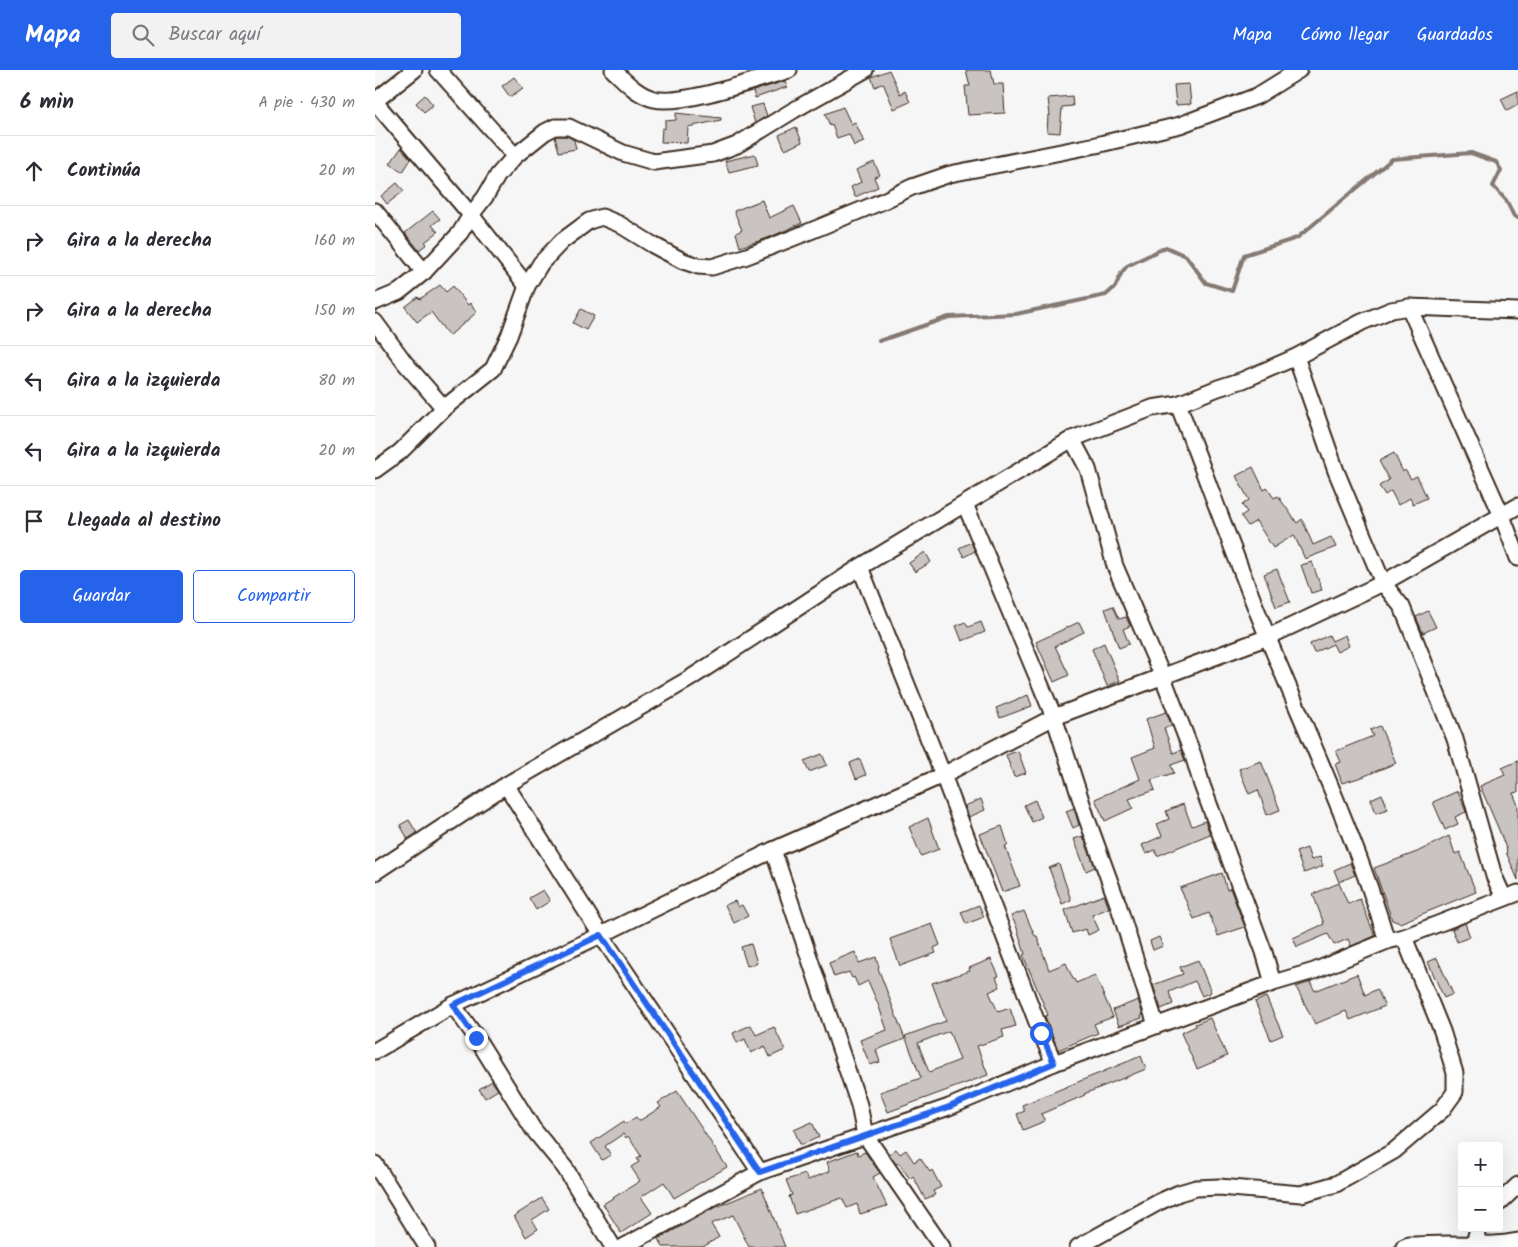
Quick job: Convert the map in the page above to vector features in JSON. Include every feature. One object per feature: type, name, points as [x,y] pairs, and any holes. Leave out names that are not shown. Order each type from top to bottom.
[{"type":"street","points":[[414,70],[375,102],[471,215],[527,286]]},
{"type":"street","points":[[438,70],[515,156]]},
{"type":"street","points":[[613,70],[642,95],[655,100],[697,96],[789,70]]},
{"type":"street","points":[[375,302],[399,292],[423,272],[460,232],[499,175],[515,156],[545,132],[555,127],[569,127],[623,153],[654,162],[713,154],[737,145],[865,70]]},
{"type":"street","points":[[375,470],[400,452],[444,408],[493,369],[509,336],[527,286],[541,263],[562,241],[589,221],[602,217],[619,224],[653,246],[683,261],[698,266],[712,267],[747,256],[883,201],[912,187],[949,174],[1180,125],[1257,96],[1299,70]]},
{"type":"street","points":[[375,211],[423,272]]},
{"type":"street","points":[[1409,307],[1502,516],[1518,558]]},
{"type":"street","points":[[375,872],[506,785],[689,679],[860,567],[1073,439],[1152,408],[1179,404],[1243,380],[1296,357],[1391,310],[1409,307],[1518,310]]},
{"type":"street","points":[[375,322],[405,363],[444,408]]},
{"type":"street","points":[[623,1247],[760,1172],[949,1107],[1054,1063],[1273,983],[1314,971],[1387,941],[1404,937],[1511,896],[1495,876],[1455,739],[1402,607],[1383,583],[1337,471],[1296,357]]},
{"type":"street","points":[[1179,404],[1267,637],[1333,792],[1387,941]]},
{"type":"street","points":[[1073,439],[1088,469],[1115,566],[1193,754],[1202,784],[1264,952],[1273,983]]},
{"type":"street","points":[[965,504],[1054,717],[1157,1025]]},
{"type":"street","points":[[375,1051],[453,1005],[601,935],[773,850],[943,775],[1054,717],[1267,637],[1383,583],[1518,506]]},
{"type":"street","points":[[860,567],[943,775],[1054,1063]]},
{"type":"street","points":[[506,785],[601,935],[760,1172]]},
{"type":"street","points":[[773,850],[859,1106],[865,1135],[942,1247]]},
{"type":"street","points":[[1079,1247],[1159,1202],[1188,1190],[1219,1187],[1301,1194],[1337,1184],[1394,1150],[1442,1110],[1455,1092],[1455,1072],[1442,1031],[1404,937]]},
{"type":"street","points":[[453,1005],[533,1128],[565,1168],[613,1247]]},
{"type":"street","points":[[375,1164],[427,1247]]},
{"type":"street","points":[[1503,1200],[1518,1185]]},
{"type":"street","points":[[1477,1232],[1476,1236],[1481,1245]]},
{"type":"street","points":[[1404,1247],[1409,1245],[1504,1244],[1518,1241]]},
{"type":"building","points":[[889,70],[900,94],[905,91],[910,102],[894,109],[883,83],[875,87],[871,77]]},
{"type":"building","points":[[966,70],[991,70],[994,84],[1003,84],[1005,113],[968,115],[965,86],[970,86]]},
{"type":"building","points":[[514,77],[523,88],[510,97],[502,86]]},
{"type":"building","points":[[785,81],[787,87],[755,98],[753,91]]},
{"type":"building","points":[[1189,84],[1191,104],[1176,105],[1174,85]]},
{"type":"building","points":[[1518,91],[1518,105],[1507,111],[1501,99]]},
{"type":"building","points":[[425,95],[433,105],[424,112],[416,103]]},
{"type":"building","points":[[1072,96],[1073,106],[1062,107],[1060,133],[1047,132],[1048,116],[1050,116],[1048,98]]},
{"type":"building","points":[[763,104],[767,116],[755,123],[750,107]]},
{"type":"building","points":[[843,107],[851,124],[855,122],[864,142],[854,146],[849,134],[837,138],[825,114]]},
{"type":"building","points":[[676,113],[721,118],[721,120],[688,127],[687,143],[661,142],[662,128],[665,129],[665,121],[676,120]]},
{"type":"building","points":[[796,127],[802,142],[785,150],[779,135]]},
{"type":"building","points":[[567,136],[574,140],[576,149],[559,152],[555,137]]},
{"type":"building","points":[[401,148],[411,159],[403,172],[390,164]]},
{"type":"building","points":[[755,154],[758,165],[729,172],[725,161]]},
{"type":"building","points":[[874,162],[880,175],[874,177],[878,187],[855,197],[851,187],[861,182],[856,170]]},
{"type":"building","points":[[397,183],[404,191],[387,204],[381,196]]},
{"type":"building","points":[[762,200],[769,218],[794,206],[802,223],[768,238],[740,247],[736,233],[742,230],[734,211]]},
{"type":"building","points":[[433,211],[440,219],[432,225],[438,232],[425,242],[427,244],[419,250],[405,233]]},
{"type":"building","points":[[440,285],[446,292],[453,286],[468,305],[470,303],[477,312],[449,336],[431,312],[417,322],[405,307],[418,297],[420,299]]},
{"type":"building","points":[[581,309],[594,316],[586,330],[573,323]]},
{"type":"building","points":[[1394,453],[1403,472],[1405,470],[1411,479],[1417,476],[1427,498],[1413,504],[1410,498],[1398,505],[1391,491],[1385,495],[1379,486],[1389,480],[1379,461]]},
{"type":"building","points":[[1253,467],[1264,490],[1267,488],[1274,498],[1278,496],[1297,523],[1302,519],[1313,545],[1331,537],[1336,547],[1305,559],[1294,535],[1273,548],[1256,521],[1248,526],[1241,516],[1247,512],[1242,505],[1249,500],[1236,476]]},
{"type":"building","points":[[971,542],[975,551],[964,557],[959,548]]},
{"type":"building","points":[[925,552],[931,562],[915,572],[909,563]]},
{"type":"building","points":[[1312,562],[1322,590],[1311,593],[1301,565]]},
{"type":"building","points":[[1277,569],[1290,602],[1276,607],[1264,574]]},
{"type":"building","points":[[1113,606],[1119,619],[1126,617],[1130,626],[1123,629],[1129,644],[1119,648],[1105,609]]},
{"type":"building","points":[[1428,611],[1436,627],[1423,633],[1416,617]]},
{"type":"building","points":[[965,622],[968,627],[981,622],[985,632],[962,641],[956,626]]},
{"type":"building","points":[[1079,622],[1084,632],[1055,646],[1069,675],[1054,682],[1036,642]]},
{"type":"building","points":[[1329,635],[1332,641],[1345,635],[1349,646],[1337,652],[1333,644],[1314,653],[1310,644]]},
{"type":"building","points":[[1104,643],[1120,681],[1107,686],[1092,649]]},
{"type":"building","points":[[1028,695],[1032,706],[1000,718],[996,708]]},
{"type":"building","points":[[1166,712],[1172,726],[1164,728],[1173,753],[1181,750],[1185,760],[1171,765],[1174,773],[1151,780],[1155,790],[1129,799],[1133,808],[1105,821],[1095,799],[1140,779],[1132,757],[1155,748],[1146,719]]},
{"type":"building","points":[[1380,726],[1396,763],[1342,783],[1335,764],[1341,762],[1336,751],[1373,736],[1370,730]]},
{"type":"building","points":[[1018,751],[1026,773],[1014,777],[1006,755]]},
{"type":"building","points":[[822,754],[827,765],[809,772],[804,761]]},
{"type":"building","points":[[860,759],[866,775],[856,779],[850,763]]},
{"type":"building","points":[[1261,761],[1280,810],[1267,815],[1258,790],[1249,794],[1239,769]]},
{"type":"building","points":[[1518,761],[1518,792],[1513,793],[1518,805],[1518,880],[1480,786],[1505,775],[1502,768]]},
{"type":"building","points":[[1458,791],[1466,812],[1455,817],[1458,824],[1445,830],[1433,802]]},
{"type":"building","points":[[1382,794],[1388,809],[1376,813],[1371,799]]},
{"type":"building","points":[[981,799],[985,810],[969,817],[965,806]]},
{"type":"building","points":[[1035,800],[1042,817],[1032,822],[1024,805]]},
{"type":"building","points":[[1183,804],[1192,826],[1205,821],[1210,834],[1157,856],[1155,850],[1146,854],[1142,845],[1162,836],[1157,824],[1169,819],[1166,811]]},
{"type":"building","points":[[1074,808],[1079,825],[1073,828],[1066,811]]},
{"type":"building","points":[[928,818],[939,849],[921,856],[909,827]]},
{"type":"building","points":[[409,820],[417,833],[408,839],[400,825]]},
{"type":"building","points":[[1002,826],[1008,845],[1005,846],[1020,886],[1002,892],[980,834]]},
{"type":"building","points":[[1083,836],[1095,867],[1086,871],[1074,839]]},
{"type":"building","points":[[1449,836],[1455,854],[1460,852],[1476,892],[1400,923],[1392,920],[1374,868],[1417,852]]},
{"type":"building","points":[[1307,848],[1311,860],[1320,857],[1323,866],[1304,873],[1296,852]]},
{"type":"building","points":[[1350,863],[1355,875],[1339,882],[1334,870]]},
{"type":"building","points":[[1059,864],[1071,900],[1062,904],[1049,868]]},
{"type":"building","points":[[1222,873],[1227,890],[1230,888],[1245,927],[1218,936],[1209,913],[1194,919],[1180,888]]},
{"type":"building","points":[[1339,883],[1348,904],[1360,899],[1375,936],[1351,946],[1348,939],[1334,945],[1328,934],[1297,947],[1293,938],[1324,924],[1313,894]]},
{"type":"building","points":[[543,890],[550,901],[536,910],[529,898]]},
{"type":"building","points":[[1104,895],[1109,908],[1092,915],[1099,930],[1088,935],[1086,929],[1072,933],[1065,910]]},
{"type":"building","points":[[735,901],[738,907],[742,905],[748,916],[734,923],[725,905]]},
{"type":"building","points":[[979,905],[984,917],[966,924],[961,912]]},
{"type":"building","points":[[1024,911],[1035,936],[1037,936],[1049,970],[1066,963],[1076,983],[1095,975],[1113,1017],[1094,1024],[1098,1033],[1058,1050],[1045,1016],[1048,1015],[1023,955],[1025,954],[1016,925],[1011,916]]},
{"type":"building","points":[[1465,923],[1470,937],[1457,942],[1452,929]]},
{"type":"building","points":[[932,924],[940,945],[934,948],[936,953],[900,966],[890,939]]},
{"type":"building","points":[[1159,937],[1163,946],[1153,950],[1150,941]]},
{"type":"building","points":[[751,944],[757,963],[747,966],[741,947]]},
{"type":"building","points":[[855,952],[859,963],[876,957],[878,968],[905,1039],[876,1050],[880,1062],[870,1065],[860,1040],[887,1030],[878,1004],[868,981],[858,986],[854,977],[852,978],[849,972],[834,977],[829,963]]},
{"type":"building","points":[[1437,958],[1453,994],[1444,998],[1428,962]]},
{"type":"building","points":[[991,959],[999,976],[996,977],[1000,987],[989,992],[998,1012],[1010,1008],[1016,1026],[1002,1030],[1004,1037],[977,1046],[988,1075],[888,1112],[880,1092],[921,1078],[905,1036],[946,1021],[932,983],[970,971],[969,968]],"holes":[[[949,1031],[960,1060],[929,1072],[918,1043]]]},
{"type":"building","points":[[1198,960],[1211,992],[1202,996],[1195,981],[1169,992],[1173,1004],[1161,1009],[1153,985],[1183,974],[1180,967]]},
{"type":"building","points":[[1357,974],[1365,995],[1377,989],[1385,1006],[1350,1020],[1346,1011],[1315,1024],[1296,987],[1310,982],[1315,991]]},
{"type":"building","points":[[1266,997],[1283,1035],[1271,1040],[1255,1002]]},
{"type":"building","points":[[1138,1000],[1143,1015],[1141,1016],[1142,1018],[1119,1026],[1113,1010]]},
{"type":"building","points":[[1210,1018],[1227,1056],[1197,1069],[1181,1033],[1196,1026],[1195,1024]]},
{"type":"building","points":[[751,1025],[756,1035],[774,1027],[785,1050],[770,1057],[765,1046],[751,1053],[745,1039],[737,1043],[733,1033]]},
{"type":"building","points":[[1141,1056],[1146,1069],[1041,1114],[1045,1121],[1023,1130],[1017,1114],[1025,1111],[1022,1105]]},
{"type":"building","points":[[492,1081],[498,1090],[485,1098],[479,1089]]},
{"type":"building","points":[[677,1091],[727,1167],[674,1198],[664,1182],[641,1197],[652,1213],[621,1233],[603,1204],[640,1181],[631,1167],[639,1162],[637,1158],[641,1156],[628,1136],[626,1138],[623,1134],[605,1146],[611,1155],[602,1160],[591,1143],[624,1121],[625,1124],[636,1117],[639,1121],[661,1107],[658,1103]]},
{"type":"building","points":[[812,1122],[819,1137],[800,1144],[794,1130]]},
{"type":"building","points":[[896,1149],[900,1154],[906,1150],[914,1162],[920,1158],[930,1172],[932,1170],[941,1187],[933,1191],[935,1195],[925,1199],[913,1176],[910,1179],[899,1163],[896,1164],[889,1154]]},
{"type":"building","points":[[857,1151],[858,1155],[865,1152],[880,1173],[873,1177],[887,1206],[860,1214],[857,1204],[847,1208],[842,1198],[795,1214],[789,1196],[792,1195],[786,1180],[805,1174],[808,1180],[830,1171],[827,1162]]},
{"type":"building","points":[[762,1188],[785,1247],[749,1247],[733,1215],[711,1224],[719,1237],[703,1247],[663,1247],[658,1239],[712,1209]]},
{"type":"building","points":[[542,1198],[549,1209],[532,1220],[538,1229],[526,1237],[514,1216]]},
{"type":"waterway","points":[[879,341],[949,317],[1016,314],[1106,295],[1115,287],[1127,266],[1166,247],[1186,256],[1206,283],[1232,291],[1244,255],[1297,238],[1392,159],[1471,153],[1496,162],[1501,170],[1493,186],[1506,200],[1514,216],[1518,218]]},
{"type":"route","points":[[476,1038],[453,1005],[601,935],[760,1172],[949,1107],[1054,1063],[1041,1033]]}]
